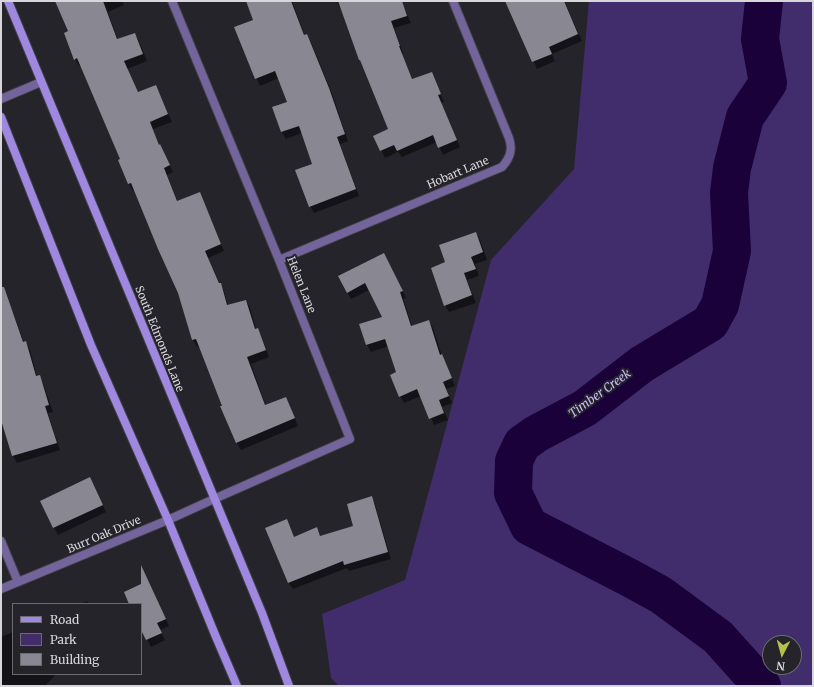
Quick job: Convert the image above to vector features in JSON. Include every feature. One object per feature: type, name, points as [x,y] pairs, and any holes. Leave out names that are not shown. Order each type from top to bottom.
[{"type":"main road","name":"South Edmonds Lane","points":[[8,1],[262,614],[289,686]]},
{"type":"main road","points":[[1,117],[92,345],[168,520],[237,686]]},
{"type":"street","name":"Helen Lane","points":[[172,1],[279,260],[350,439],[214,499]]},
{"type":"street","name":"Hobart Lane","points":[[279,260],[502,167],[508,161],[511,154],[509,138],[453,1]]},
{"type":"street","points":[[1,99],[41,82]]},
{"type":"street","name":"Burr Oak Drive","points":[[1,589],[168,520],[214,499]]},
{"type":"street","points":[[1,541],[18,582]]},
{"type":"green space","points":[[589,1],[813,1],[813,686],[339,686],[331,678],[322,614],[405,580],[491,260],[574,169]]},
{"type":"building","points":[[55,1],[103,1],[117,39],[135,33],[143,54],[124,61],[138,92],[156,85],[168,114],[150,122],[159,145],[160,144],[170,165],[164,168],[177,201],[200,192],[221,244],[205,251],[219,283],[221,283],[227,305],[246,300],[255,329],[258,328],[266,350],[247,357],[265,405],[286,397],[295,418],[236,443],[220,406],[222,406],[196,339],[192,340],[178,293],[131,183],[128,184],[118,160],[120,159],[77,58],[74,60],[64,33],[68,31]]},
{"type":"building","points":[[246,1],[291,1],[304,35],[307,34],[329,88],[345,134],[337,137],[356,189],[309,207],[295,170],[312,164],[299,126],[281,132],[272,107],[287,102],[275,71],[255,79],[234,27],[253,20]]},
{"type":"building","points":[[338,1],[402,1],[407,16],[391,21],[412,79],[432,72],[441,94],[438,95],[457,140],[438,148],[433,135],[397,151],[394,145],[380,151],[373,136],[388,129],[359,60]]},
{"type":"building","points":[[505,1],[564,1],[578,34],[549,47],[552,54],[532,62]]},
{"type":"building","points":[[476,232],[483,252],[471,257],[476,269],[464,273],[472,295],[444,306],[431,268],[445,262],[439,245]]},
{"type":"building","points":[[384,253],[403,291],[400,292],[411,326],[429,320],[440,355],[442,354],[452,378],[443,382],[449,396],[439,400],[444,413],[429,419],[417,389],[399,397],[390,375],[396,372],[385,339],[366,345],[359,324],[382,317],[365,283],[347,293],[338,276]]},
{"type":"building","points":[[1,287],[4,287],[23,342],[26,341],[36,376],[40,375],[49,405],[45,406],[57,443],[12,456],[1,420]]},
{"type":"building","points":[[90,477],[103,505],[53,528],[40,501]]},
{"type":"building","points":[[372,496],[388,552],[344,565],[343,561],[288,583],[265,528],[287,519],[294,537],[317,527],[320,536],[353,526],[347,504]]},
{"type":"building","points":[[141,565],[166,619],[157,623],[162,633],[146,640],[142,632],[142,603],[129,603],[124,592],[141,584]]},
{"type":"waterway","name":"Timber Creek","points":[[762,686],[718,637],[661,595],[529,526],[513,493],[514,461],[522,444],[536,434],[585,408],[642,364],[710,323],[720,305],[732,251],[729,193],[732,168],[745,117],[768,83],[760,39],[764,1]]}]
